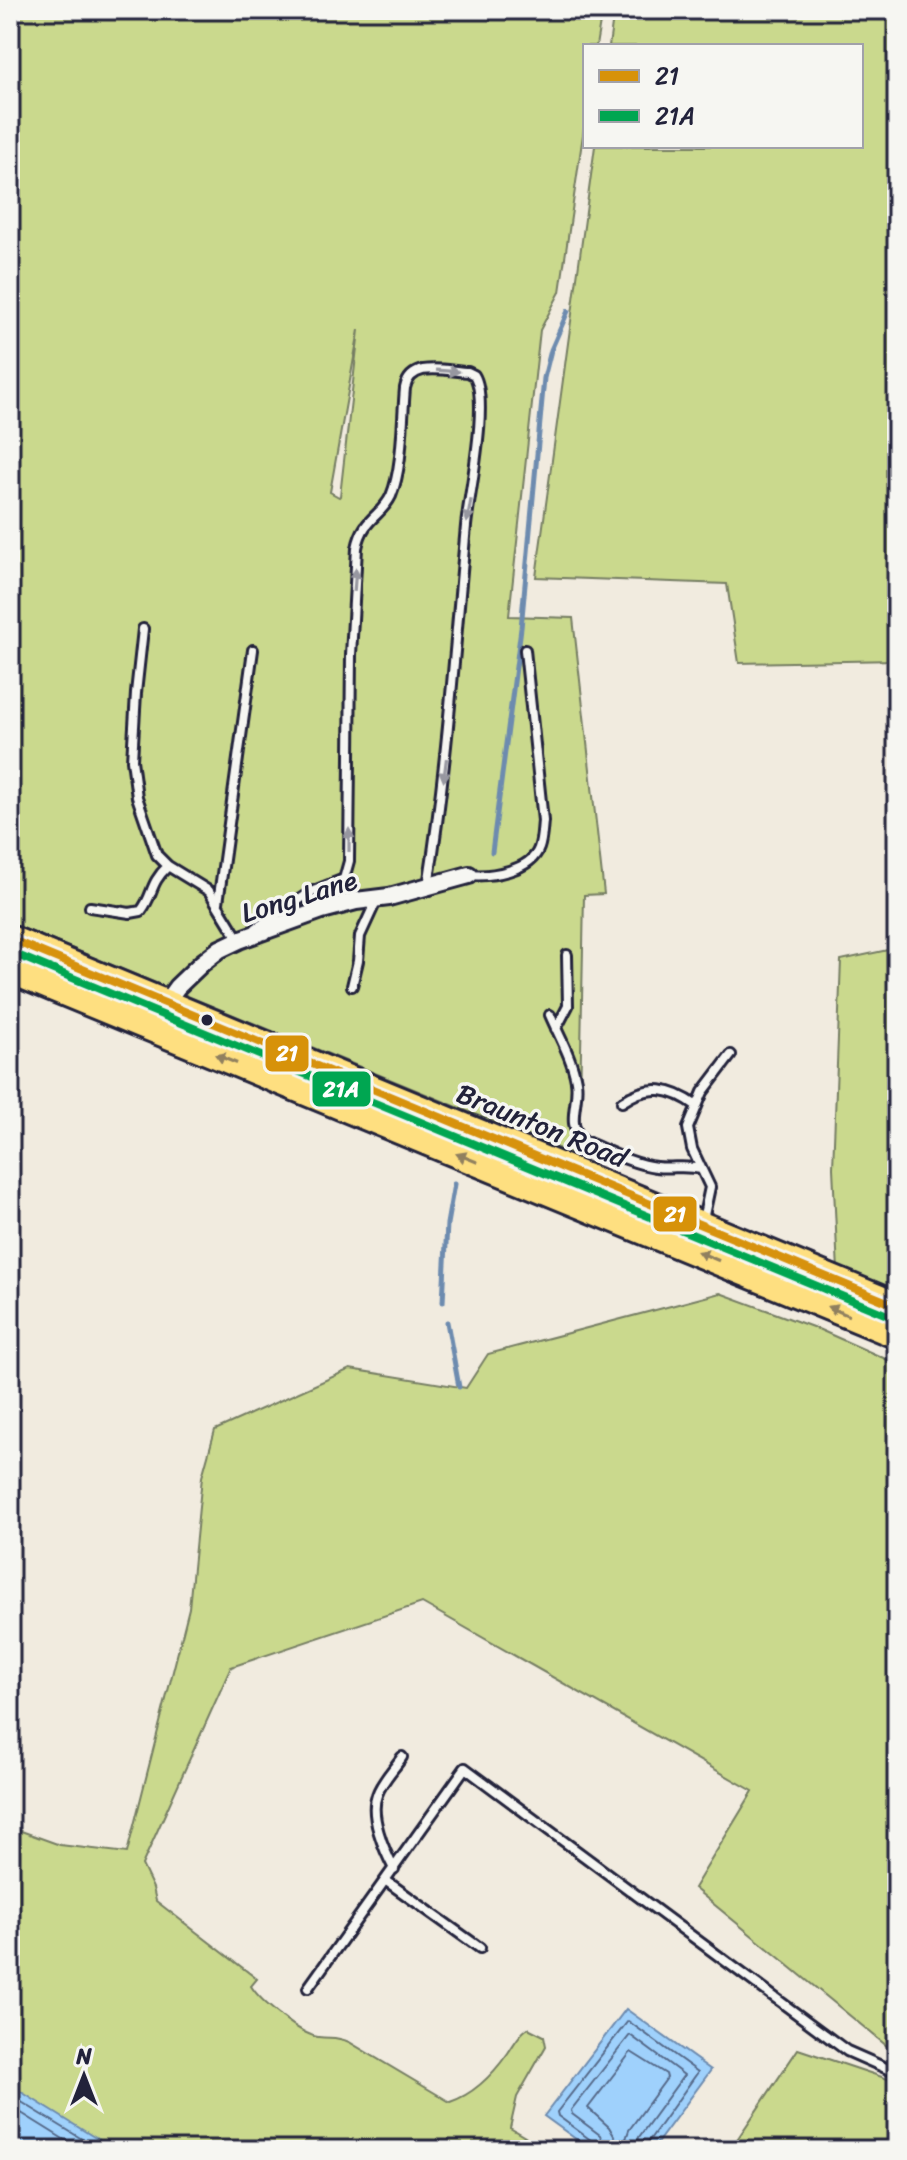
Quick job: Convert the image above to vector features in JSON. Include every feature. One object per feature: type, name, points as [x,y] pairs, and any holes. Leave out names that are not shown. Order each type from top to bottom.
[{"type":"main road","name":"Braunton Road","points":[[10,939],[897,1306]]},
{"type":"main road","name":"Braunton Road","points":[[10,970],[897,1335]]},
{"type":"street","name":"Long Lane","points":[[164,1002],[202,963],[239,940],[322,910],[469,875]]},
{"type":"street","points":[[152,1029],[164,1002]]},
{"type":"lane","points":[[143,629],[132,760],[137,797],[157,855],[168,866],[209,891],[239,940],[311,892],[344,879],[349,861],[351,655],[360,532],[391,496],[409,376],[420,369],[474,375],[479,390],[474,480],[466,522],[446,762],[428,886]]},
{"type":"lane","points":[[218,904],[253,650]]},
{"type":"lane","points":[[469,875],[494,873],[523,865],[539,848],[543,821],[525,650]]},
{"type":"lane","points":[[90,907],[130,913],[141,911],[148,902],[156,877],[168,866]]},
{"type":"lane","points":[[352,986],[360,936],[377,899]]},
{"type":"lane","points":[[556,1029],[568,1006],[567,955]]},
{"type":"lane","points":[[550,1015],[577,1083],[572,1122],[577,1134],[584,1141],[647,1165],[700,1169]]},
{"type":"lane","points":[[702,1226],[710,1187],[692,1149],[688,1128],[703,1092],[731,1055]]},
{"type":"lane","points":[[622,1102],[649,1089],[670,1089],[697,1106]]},
{"type":"lane","points":[[394,1869],[377,1825],[376,1796],[402,1757]]},
{"type":"lane","points":[[308,1988],[465,1768],[847,2051],[897,2073]]},
{"type":"lane","points":[[385,1880],[480,1948]]},
{"type":"green space","points":[[10,10],[602,10],[596,44],[583,44],[583,135],[560,292],[540,330],[509,616],[573,618],[604,894],[584,895],[579,1157],[10,923]],"holes":[[[359,330],[340,496],[330,492]]]},
{"type":"green space","points":[[614,10],[897,10],[897,660],[739,663],[727,584],[536,577],[595,148],[863,148],[863,44],[609,44]]},
{"type":"green space","points":[[897,948],[897,1294],[838,1271],[833,1168],[841,960]]},
{"type":"green space","points":[[720,1293],[818,1329],[897,1364],[897,2052],[694,1888],[753,1791],[422,1603],[231,1667],[142,1865],[156,1901],[257,1979],[251,1986],[282,2016],[311,2035],[349,2042],[450,2102],[483,2082],[528,2028],[544,2036],[546,2046],[517,2097],[510,2128],[547,2150],[10,2150],[10,1827],[60,1845],[127,1853],[189,1608],[202,1477],[215,1430],[350,1369],[466,1388],[488,1354]]},
{"type":"green space","points":[[798,2049],[897,2082],[897,2150],[730,2150]]},
{"type":"water","points":[[626,2009],[711,2070],[652,2150],[591,2150],[544,2116]]},
{"type":"water","points":[[10,2085],[107,2145],[115,2150],[10,2150]]},
{"type":"waterway","points":[[492,852],[521,628],[544,378],[551,350],[568,311]]},
{"type":"waterway","points":[[443,1302],[447,1224],[454,1184]]},
{"type":"waterway","points":[[447,1322],[459,1387]]},
{"type":"transit line","name":"21","points":[[10,939],[897,1306]]},
{"type":"transit line","name":"21A","points":[[10,952],[892,1317]]}]
